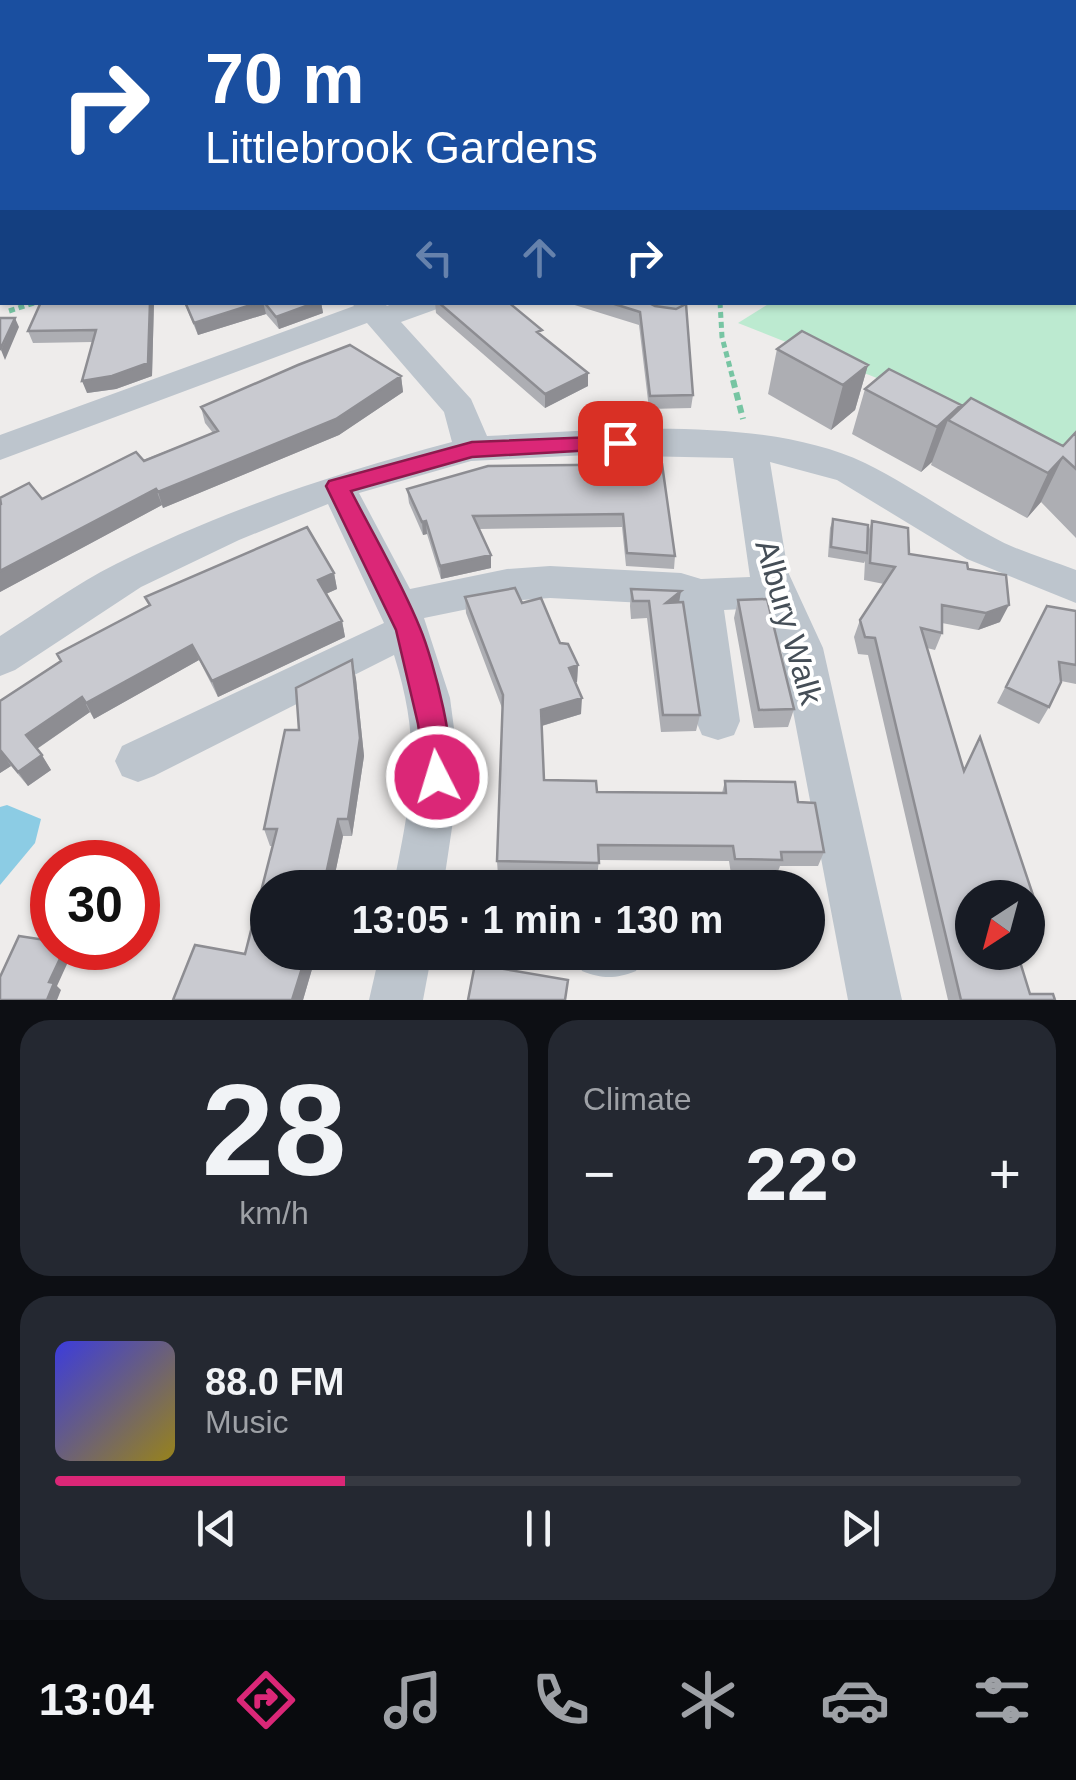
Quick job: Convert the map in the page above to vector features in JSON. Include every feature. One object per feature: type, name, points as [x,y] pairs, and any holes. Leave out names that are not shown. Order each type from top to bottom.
[{"type":"street","points":[[0,448],[373,310],[406,305]]},
{"type":"street","points":[[373,310],[459,407],[467,423],[472,450]]},
{"type":"street","points":[[0,658],[126,576],[225,530],[337,486],[472,450],[588,443],[750,446],[820,459],[850,471],[981,549],[1076,588]]},
{"type":"street","name":"Albury Walk","points":[[750,446],[774,592],[802,648],[874,1000]]},
{"type":"street","points":[[337,486],[404,619],[432,724],[437,777],[421,870]]},
{"type":"street","points":[[138,761],[341,659],[404,619],[478,588],[550,582],[681,588],[701,595],[774,592]]},
{"type":"street","points":[[701,595],[718,720]]},
{"type":"street","points":[[396,1000],[402,970]]},
{"type":"path","points":[[0,314],[28,305]]},
{"type":"path","points":[[720,305],[722,337],[750,446]]},
{"type":"green space","points":[[767,305],[1076,305],[1076,457],[738,323]]},
{"type":"water","points":[[7,805],[41,819],[36,840],[30,840],[30,849],[0,885],[0,807]]},
{"type":"building","points":[[40,305],[150,305],[148,363],[112,376],[82,381],[96,330],[28,331]]},
{"type":"building","points":[[186,305],[251,305],[194,323]]},
{"type":"building","points":[[266,305],[309,305],[276,317]]},
{"type":"building","points":[[441,305],[512,305],[542,330],[537,332],[588,373],[545,394]]},
{"type":"building","points":[[618,305],[676,309],[686,305],[693,395],[650,396],[640,312]]},
{"type":"building","points":[[0,318],[15,318],[0,350]]},
{"type":"building","points":[[802,331],[868,365],[843,385],[777,349]]},
{"type":"building","points":[[350,345],[401,376],[336,419],[158,492],[156,489],[0,571],[0,498],[29,483],[42,499],[136,452],[144,461],[218,431],[201,407]]},
{"type":"building","points":[[889,369],[961,405],[937,427],[865,389]]},
{"type":"building","points":[[971,398],[1063,446],[1076,432],[1076,469],[1063,457],[1048,473],[948,420]]},
{"type":"building","points":[[662,464],[675,556],[627,553],[623,514],[473,516],[491,555],[440,566],[426,521],[422,522],[407,489],[488,466]]},
{"type":"building","points":[[833,519],[868,525],[867,553],[831,547]]},
{"type":"building","points":[[872,521],[908,528],[909,554],[967,563],[968,569],[1006,575],[1009,605],[986,613],[942,605],[942,633],[921,628],[964,771],[980,737],[1028,880],[955,880],[955,970],[1023,970],[1030,994],[1053,994],[1055,1000],[961,1000],[875,638],[865,637],[860,620],[895,567],[870,563]]},
{"type":"building","points":[[307,527],[334,573],[318,580],[342,621],[212,681],[192,645],[86,703],[82,697],[26,735],[42,755],[18,772],[0,752],[0,701],[61,661],[57,654],[150,605],[145,597]]},
{"type":"building","points":[[515,588],[522,603],[541,598],[560,643],[568,644],[578,665],[569,668],[582,698],[541,710],[544,780],[596,781],[597,792],[726,793],[725,781],[795,782],[798,802],[815,803],[824,852],[781,852],[782,860],[735,859],[733,846],[598,845],[599,863],[497,861],[503,695],[465,597]]},
{"type":"building","points":[[631,589],[681,591],[666,603],[683,602],[700,715],[663,715],[649,601],[633,601]]},
{"type":"building","points":[[767,599],[794,709],[759,710],[738,600]]},
{"type":"building","points":[[1047,606],[1076,611],[1076,665],[1059,662],[1061,682],[1049,707],[1006,687]]},
{"type":"building","points":[[352,660],[360,738],[348,819],[338,819],[327,870],[267,870],[277,829],[264,829],[285,730],[299,730],[296,688]]},
{"type":"building","points":[[250,934],[250,970],[301,970],[292,1000],[173,1000],[195,945],[245,954]]},
{"type":"building","points":[[19,936],[30,938],[30,970],[55,970],[47,1000],[0,1000],[0,977]]},
{"type":"building","points":[[474,970],[510,970],[568,980],[565,1000],[468,1000]]},
{"type":"route","points":[[437,777],[432,724],[408,630],[337,486],[472,450],[620,443]]}]
